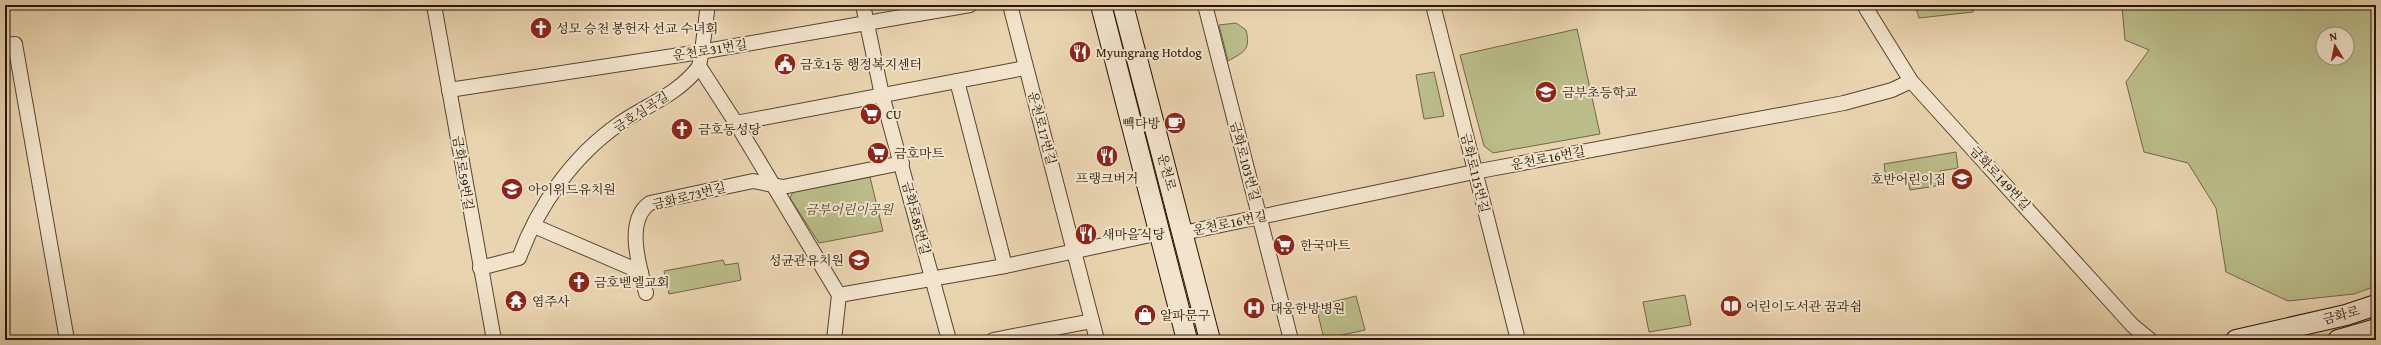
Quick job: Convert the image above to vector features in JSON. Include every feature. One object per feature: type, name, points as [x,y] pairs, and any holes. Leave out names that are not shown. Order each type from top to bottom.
[{"type":"main road","name":"운천로","points":[[1101,5],[1187,340]]},
{"type":"main road","name":"운천로","points":[[1123,5],[1210,340]]},
{"type":"main road","name":"금화로","points":[[2236,340],[2346,315],[2376,305]]},
{"type":"main road","name":"금화로","points":[[2338,340],[2376,329]]},
{"type":"street","name":"금화로59번길","points":[[434,5],[494,340]]},
{"type":"street","points":[[708,5],[699,66],[736,123],[839,295],[834,340]]},
{"type":"street","name":"금화로85번길","points":[[863,5],[882,95],[902,163],[949,340]]},
{"type":"street","name":"운천로31번길","points":[[449,90],[700,52],[970,5]]},
{"type":"street","name":"운천로17번길","points":[[1010,5],[1025,68],[1075,251]]},
{"type":"street","name":"금화로103번길","points":[[1205,5],[1291,340]]},
{"type":"street","name":"금화로115번길","points":[[1433,5],[1474,172],[1518,340]]},
{"type":"street","name":"금화로149번길","points":[[1864,5],[1911,81],[2132,325],[2150,340]]},
{"type":"street","points":[[5,45],[15,44],[67,340]]},
{"type":"street","name":"금호심곡길","points":[[480,268],[519,258],[553,191],[572,166],[618,124],[656,104],[675,90],[699,66]]},
{"type":"street","points":[[736,123],[1025,68]]},
{"type":"street","points":[[957,81],[1005,266]]},
{"type":"street","name":"운천로16번길","points":[[1183,233],[1474,172],[1844,103],[1892,90],[1911,81]]},
{"type":"street","name":"금화로73번길","points":[[646,292],[635,235],[642,212],[647,206],[699,192],[753,181],[784,187],[902,163]]},
{"type":"street","points":[[534,226],[641,272]]},
{"type":"street","points":[[839,295],[1005,266],[1160,234]]},
{"type":"street","points":[[1075,251],[1098,340]]},
{"type":"street","points":[[993,340],[1021,337],[1092,321]]},
{"type":"green space","points":[[1915,5],[1976,5],[1973,12],[1919,18]]},
{"type":"green space","points":[[2120,5],[2376,5],[2376,286],[2354,294],[2288,301],[2226,272],[2216,208],[2188,163],[2144,152],[2126,82],[2149,50],[2125,40],[2122,7]]},
{"type":"green space","points":[[1236,23],[1246,30],[1248,42],[1242,53],[1228,61],[1219,25]]},
{"type":"green space","points":[[1577,29],[1600,134],[1493,153],[1484,146],[1460,55]]},
{"type":"green space","points":[[1434,72],[1444,116],[1424,119],[1416,75]]},
{"type":"green space","points":[[1956,152],[1958,168],[1940,171],[1942,185],[1910,190],[1907,176],[1886,179],[1884,164]]},
{"type":"green space","name":"금부어린이공원","points":[[870,177],[883,231],[819,243],[790,198],[793,192]]},
{"type":"green space","points":[[723,260],[725,265],[738,263],[741,280],[669,294],[664,271]]},
{"type":"green space","points":[[1685,295],[1691,325],[1649,332],[1643,302]]},
{"type":"green space","points":[[1356,296],[1365,330],[1324,339],[1316,306]]},
{"type":"place","name":"성모 승천 봉헌자 선교 수녀회","points":[[541,28]]},
{"type":"place","name":"Myungrang Hotdog","points":[[1080,52]]},
{"type":"place","name":"금호1동 행정복지센터","points":[[785,64]]},
{"type":"place","name":"금부초등학교","points":[[1546,92]]},
{"type":"place","name":"CU","points":[[871,114]]},
{"type":"place","name":"빽다방","points":[[1175,123]]},
{"type":"place","name":"금호동성당","points":[[682,129]]},
{"type":"place","name":"금호마트","points":[[878,153]]},
{"type":"place","name":"프랭크버거","points":[[1107,156]]},
{"type":"place","name":"호반어린이집","points":[[1962,179]]},
{"type":"place","name":"아이위드유치원","points":[[512,189]]},
{"type":"place","name":"새마을식당","points":[[1086,234]]},
{"type":"place","name":"한국마트","points":[[1284,245]]},
{"type":"place","name":"성균관유치원","points":[[859,260]]},
{"type":"place","name":"금호벧엘교회","points":[[579,282]]},
{"type":"place","name":"염주사","points":[[516,301]]},
{"type":"place","name":"어린이도서관 꿈과쉼","points":[[1731,306]]},
{"type":"place","name":"대웅한방병원","points":[[1254,308]]},
{"type":"place","name":"알파문구","points":[[1145,315]]}]
